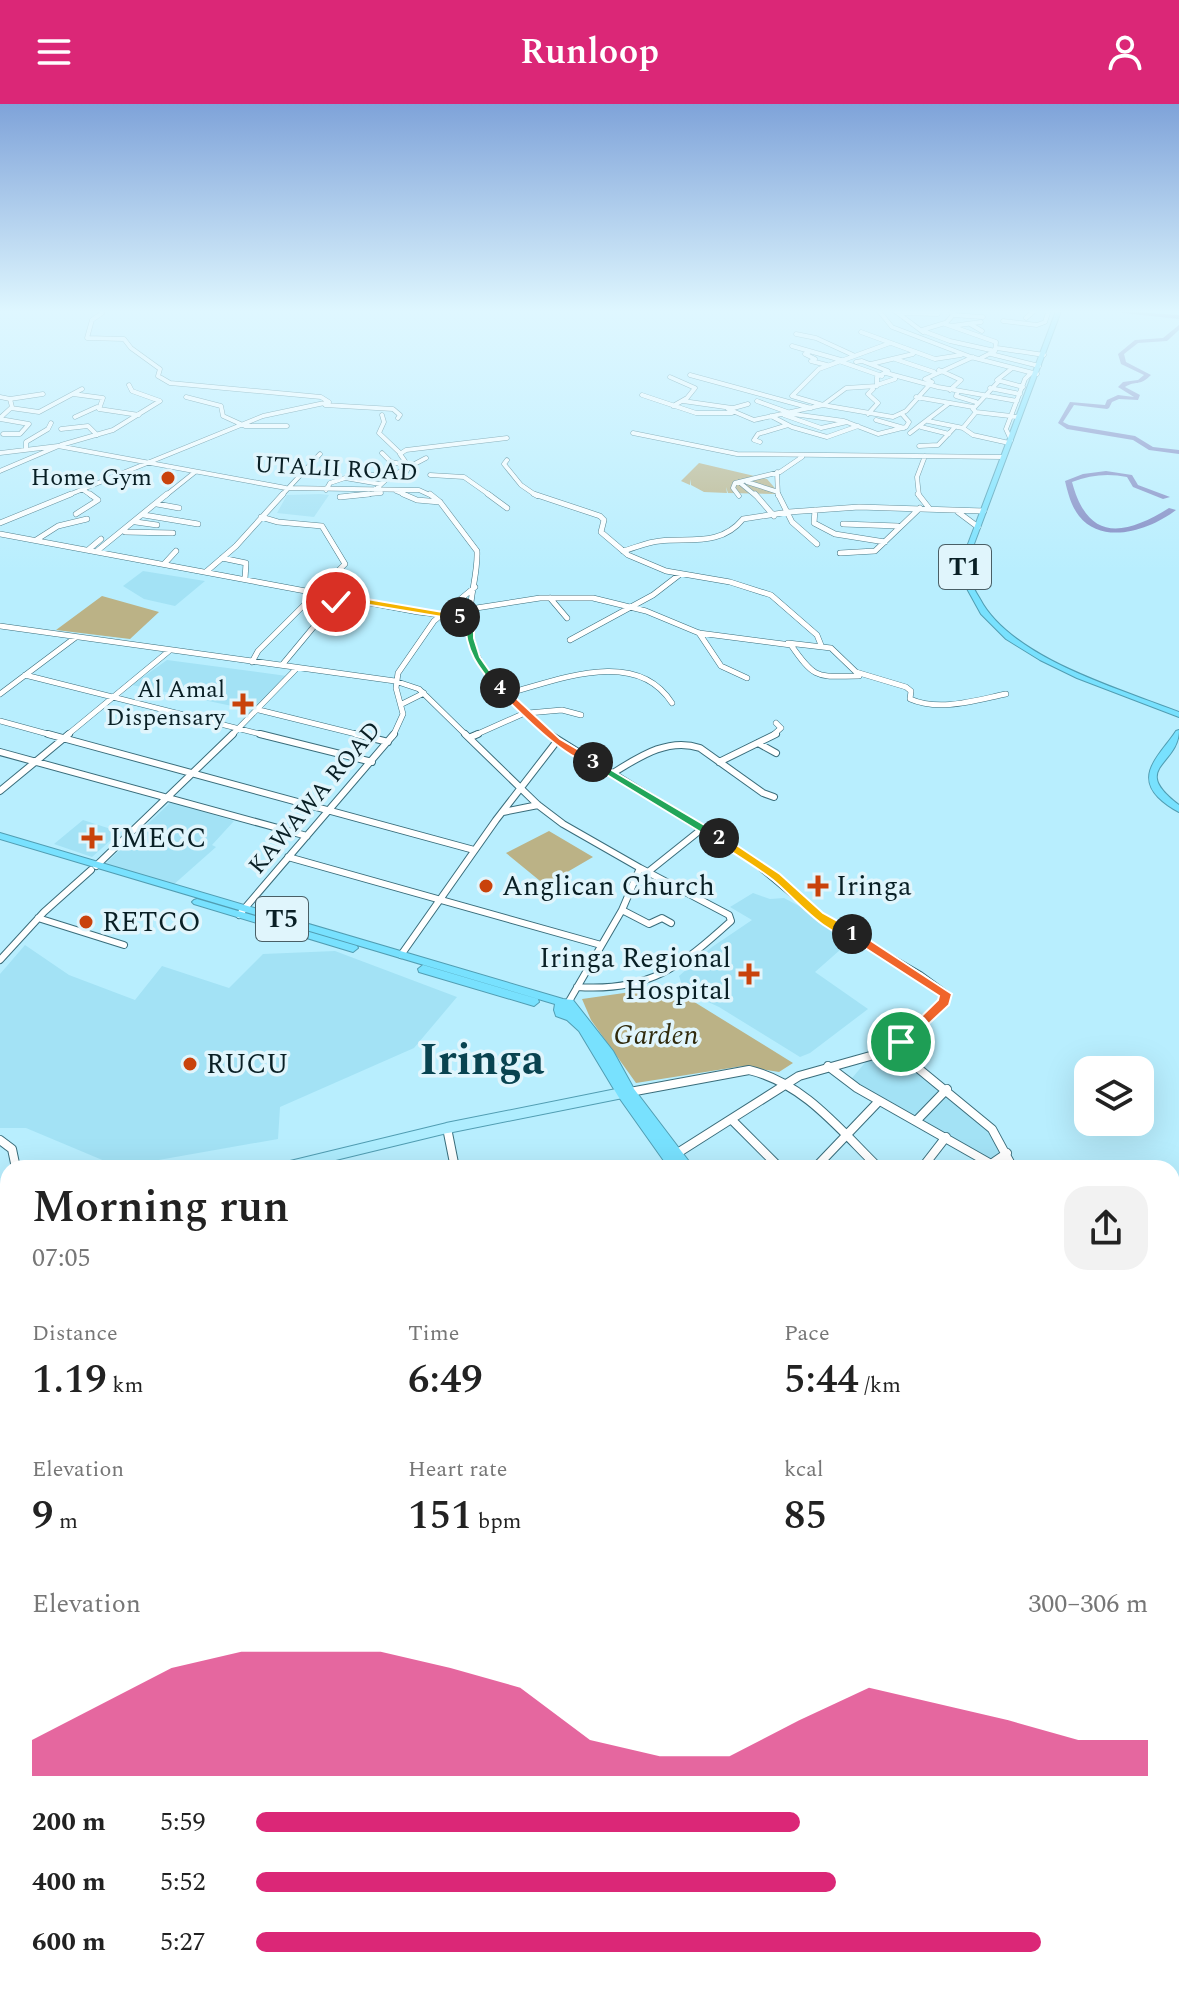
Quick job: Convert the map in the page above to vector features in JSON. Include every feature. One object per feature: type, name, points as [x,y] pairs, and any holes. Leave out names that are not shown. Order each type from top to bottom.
[{"type":"highway","name":"T1","points":[[1023,399],[968,552],[965,576],[972,597],[990,620],[1039,657],[1179,715]]},
{"type":"highway","points":[[1167,710],[1179,722]]},
{"type":"highway","points":[[1178,737],[1155,763],[1151,773],[1153,782],[1165,798],[1179,809]]},
{"type":"highway","name":"T5","points":[[0,838],[566,1007]]},
{"type":"highway","name":"T5","points":[[242,911],[401,955],[566,1007]]},
{"type":"highway","points":[[566,1007],[671,1160]]},
{"type":"highway","points":[[626,1092],[681,1160]]},
{"type":"main road","points":[[315,1160],[447,1128],[626,1092]]},
{"type":"street","points":[[10,399],[11,408]]},
{"type":"street","points":[[11,408],[39,412],[64,399]]},
{"type":"street","points":[[75,417],[97,407],[104,399]]},
{"type":"street","points":[[0,471],[58,446],[113,430],[160,400],[157,399]]},
{"type":"street","points":[[194,399],[221,406],[223,416],[241,425],[287,426]]},
{"type":"street","points":[[325,405],[329,401],[326,399]]},
{"type":"street","points":[[653,399],[696,413],[737,414]]},
{"type":"street","points":[[779,399],[812,408]]},
{"type":"street","points":[[804,399],[861,412],[908,431],[922,456],[916,493],[929,508]]},
{"type":"street","points":[[757,401],[793,414],[823,405],[831,399]]},
{"type":"street","points":[[770,416],[827,437],[861,425],[871,416],[878,403],[874,399]]},
{"type":"street","points":[[878,421],[902,414],[914,399]]},
{"type":"street","points":[[927,399],[1015,416],[1017,401],[1003,399]]},
{"type":"street","points":[[961,399],[975,407]]},
{"type":"street","points":[[962,428],[980,399]]},
{"type":"street","points":[[673,406],[681,401],[706,402],[754,420],[793,414],[861,425],[878,434],[908,431],[924,424],[942,406],[950,403]]},
{"type":"street","points":[[712,413],[748,404]]},
{"type":"street","points":[[0,523],[274,413],[325,405],[393,409],[400,415],[398,418]]},
{"type":"street","points":[[97,407],[139,415]]},
{"type":"street","points":[[0,418],[11,408]]},
{"type":"street","points":[[782,414],[821,428],[857,419],[861,412]]},
{"type":"street","points":[[902,414],[909,423],[908,431]]},
{"type":"street","points":[[382,415],[384,422],[379,433],[400,453],[409,467],[406,472]]},
{"type":"street","points":[[871,416],[962,428],[974,435],[1010,441]]},
{"type":"street","points":[[0,418],[29,424],[19,434],[3,434]]},
{"type":"street","points":[[26,448],[27,441],[48,429],[51,423]]},
{"type":"street","points":[[924,424],[949,434]]},
{"type":"street","points":[[760,442],[754,440],[758,434],[788,425]]},
{"type":"street","points":[[61,429],[88,426],[97,435]]},
{"type":"street","points":[[919,446],[938,446],[947,442],[955,427]]},
{"type":"street","points":[[633,433],[728,454],[1003,457]]},
{"type":"street","points":[[400,453],[433,444],[507,438]]},
{"type":"street","points":[[0,453],[58,446]]},
{"type":"street","name":"UTALII ROAD","points":[[58,446],[286,488],[424,491],[440,502],[477,551],[469,638],[475,657],[506,694],[557,741],[703,828],[776,877],[819,916],[920,975],[946,994],[944,1002],[891,1051]]},
{"type":"street","points":[[382,453],[391,462],[406,465]]},
{"type":"street","points":[[207,571],[320,454]]},
{"type":"street","points":[[739,496],[733,488],[742,482],[796,465],[802,457]]},
{"type":"street","points":[[375,490],[390,475],[406,472],[426,458]]},
{"type":"street","points":[[507,460],[504,464],[521,485],[536,496],[600,516],[604,523],[601,532],[623,551],[679,575],[696,575],[771,595],[817,635],[821,645]]},
{"type":"street","points":[[96,551],[125,532],[195,472]]},
{"type":"street","points":[[777,472],[775,491],[785,513],[817,544]]},
{"type":"street","points":[[355,479],[361,475],[377,475]]},
{"type":"street","points":[[430,475],[464,477],[507,508]]},
{"type":"street","points":[[326,490],[336,477],[380,484]]},
{"type":"street","points":[[742,482],[775,491]]},
{"type":"street","points":[[742,482],[774,516]]},
{"type":"street","points":[[76,514],[98,500],[82,489]]},
{"type":"street","points":[[340,497],[373,496],[387,490]]},
{"type":"street","points":[[396,490],[417,500],[440,502]]},
{"type":"street","points":[[157,504],[179,508]]},
{"type":"street","points":[[840,517],[895,508],[984,511]]},
{"type":"street","points":[[895,508],[894,517],[898,526]]},
{"type":"street","points":[[840,553],[870,552],[885,542],[898,526],[909,521],[920,508]]},
{"type":"street","points":[[623,551],[660,541],[704,542],[735,529],[745,518],[815,510],[898,526]]},
{"type":"street","points":[[815,510],[814,523],[833,534],[885,542]]},
{"type":"street","points":[[958,512],[978,527]]},
{"type":"street","points":[[144,515],[198,524]]},
{"type":"street","points":[[252,662],[283,625],[318,594],[345,564],[323,527],[261,517]]},
{"type":"street","points":[[840,517],[853,536]]},
{"type":"street","points":[[36,540],[58,526],[87,519]]},
{"type":"street","points":[[136,522],[157,525]]},
{"type":"street","points":[[125,532],[173,533]]},
{"type":"street","points":[[0,534],[318,594],[470,618]]},
{"type":"street","points":[[88,550],[101,539]]},
{"type":"street","points":[[165,563],[176,551]]},
{"type":"street","points":[[222,558],[246,563],[245,579]]},
{"type":"street","points":[[570,640],[653,595],[679,575]]},
{"type":"street","points":[[395,681],[440,615],[475,587]]},
{"type":"street","points":[[282,665],[301,647],[325,611],[344,598]]},
{"type":"street","points":[[550,598],[567,618]]},
{"type":"street","points":[[470,609],[550,598],[593,598],[629,606],[699,633],[785,644],[821,645],[833,649],[838,659],[859,676]]},
{"type":"street","points":[[0,626],[395,681],[424,693],[538,805],[563,824],[729,915],[731,921],[661,978],[629,989],[577,987]]},
{"type":"street","points":[[699,633],[721,666],[747,678]]},
{"type":"street","points":[[0,694],[76,637]]},
{"type":"street","points":[[785,644],[794,648],[806,667],[818,676],[859,676],[910,689],[912,701],[925,705],[1006,694]]},
{"type":"street","points":[[0,791],[169,651]]},
{"type":"street","points":[[0,960],[38,918],[259,710],[297,668]]},
{"type":"street","points":[[506,694],[575,674],[598,673],[653,683],[668,693],[672,703]]},
{"type":"street","points":[[25,675],[372,762]]},
{"type":"street","name":"KAWAWA ROAD","points":[[242,911],[399,727],[402,704],[395,681]]},
{"type":"street","points":[[402,704],[424,693]]},
{"type":"street","points":[[259,710],[388,742]]},
{"type":"street","points":[[471,737],[527,712],[562,710],[581,715]]},
{"type":"street","points":[[0,721],[474,850]]},
{"type":"street","points":[[719,762],[780,731],[776,723]]},
{"type":"street","points":[[401,955],[503,812],[518,786],[557,741]]},
{"type":"street","points":[[613,773],[651,750],[684,743],[700,748],[763,793],[774,797]]},
{"type":"street","points":[[758,743],[776,753]]},
{"type":"street","points":[[0,752],[307,836]]},
{"type":"street","points":[[503,812],[538,805]]},
{"type":"street","points":[[648,872],[703,828]]},
{"type":"street","points":[[288,857],[601,945]]},
{"type":"street","points":[[566,1007],[622,910],[640,868]]},
{"type":"street","points":[[622,910],[651,924],[662,918],[671,923]]},
{"type":"street","points":[[38,918],[124,945]]},
{"type":"street","points":[[676,1154],[788,1082],[828,1066],[891,1051],[902,1055],[947,1089],[992,1129],[1010,1160]]},
{"type":"street","points":[[828,1066],[879,1101],[946,1137],[979,1160]]},
{"type":"street","points":[[626,1092],[749,1070],[766,1072],[788,1082],[871,1160]]},
{"type":"street","points":[[917,1120],[947,1089]]},
{"type":"street","points":[[823,1160],[879,1101]]},
{"type":"street","points":[[732,1120],[772,1160]]},
{"type":"street","points":[[447,1128],[453,1160]]},
{"type":"street","points":[[928,1160],[946,1137]]},
{"type":"street","points":[[0,1140],[12,1149],[14,1160]]},
{"type":"street","points":[[997,1160],[1007,1153]]},
{"type":"shaded area","points":[[287,495],[329,495],[314,517],[277,513]]},
{"type":"shaded area","points":[[143,571],[205,581],[175,606],[144,599],[123,586]]},
{"type":"shaded area","points":[[167,660],[287,676],[256,711],[132,685]]},
{"type":"shaded area","points":[[171,802],[234,821],[212,845],[216,847],[172,886],[104,865]]},
{"type":"shaded area","points":[[83,820],[120,832],[92,857],[54,844]]},
{"type":"shaded area","name":"Iringa Regional Hospital","points":[[753,893],[770,899],[784,898],[820,917],[849,942],[815,972],[868,1009],[810,1053],[800,1057],[719,1007],[695,996],[682,985],[679,976],[712,947],[752,920],[730,907]]},
{"type":"shaded area","name":"RUCU","points":[[25,945],[69,975],[135,1000],[162,966],[229,988],[263,954],[335,951],[457,997],[414,1048],[280,1107],[278,1139],[159,1160],[102,1160],[26,1128],[0,1128],[0,974]]},
{"type":"shaded area","points":[[892,1053],[910,1063],[991,1131],[1003,1152],[993,1160],[987,1160],[847,1084],[869,1058]]},
{"type":"green space","points":[[699,463],[767,479],[780,494],[728,493],[726,487],[727,493],[704,492],[691,485],[691,479],[690,485],[681,481]]},
{"type":"green space","points":[[102,596],[159,612],[130,639],[56,630]]},
{"type":"green space","points":[[549,831],[593,857],[545,885],[506,853]]},
{"type":"green space","name":"Garden","points":[[667,990],[683,995],[793,1063],[779,1072],[743,1066],[636,1083],[591,1020],[582,999]]},
{"type":"waterway","points":[[1114,399],[1107,407],[1072,403],[1060,422],[1067,427],[1135,438],[1151,449],[1179,452]]},
{"type":"waterway","points":[[1166,497],[1135,486],[1130,476],[1122,474],[1099,473],[1068,481],[1082,516],[1107,530],[1139,527],[1172,510]]},
{"type":"place","name":"Home Gym","points":[[168,478]]},
{"type":"place","name":"Al Amal Dispensary","points":[[243,704]]},
{"type":"place","name":"IMECC","points":[[92,838]]},
{"type":"place","name":"Anglican Church","points":[[486,886]]},
{"type":"place","name":"Iringa","points":[[818,886]]},
{"type":"place","name":"RETCO","points":[[86,922]]},
{"type":"place","name":"Iringa Regional Hospital","points":[[749,974]]},
{"type":"place","name":"RUCU","points":[[190,1064]]},
{"type":"district","name":"Iringa","points":[[482,1060]]},
{"type":"route","points":[[336,602],[344,598],[470,618],[469,638],[475,657],[487,675],[557,741],[752,860],[819,916],[836,923],[942,990],[946,994],[944,1002],[901,1042]]}]
